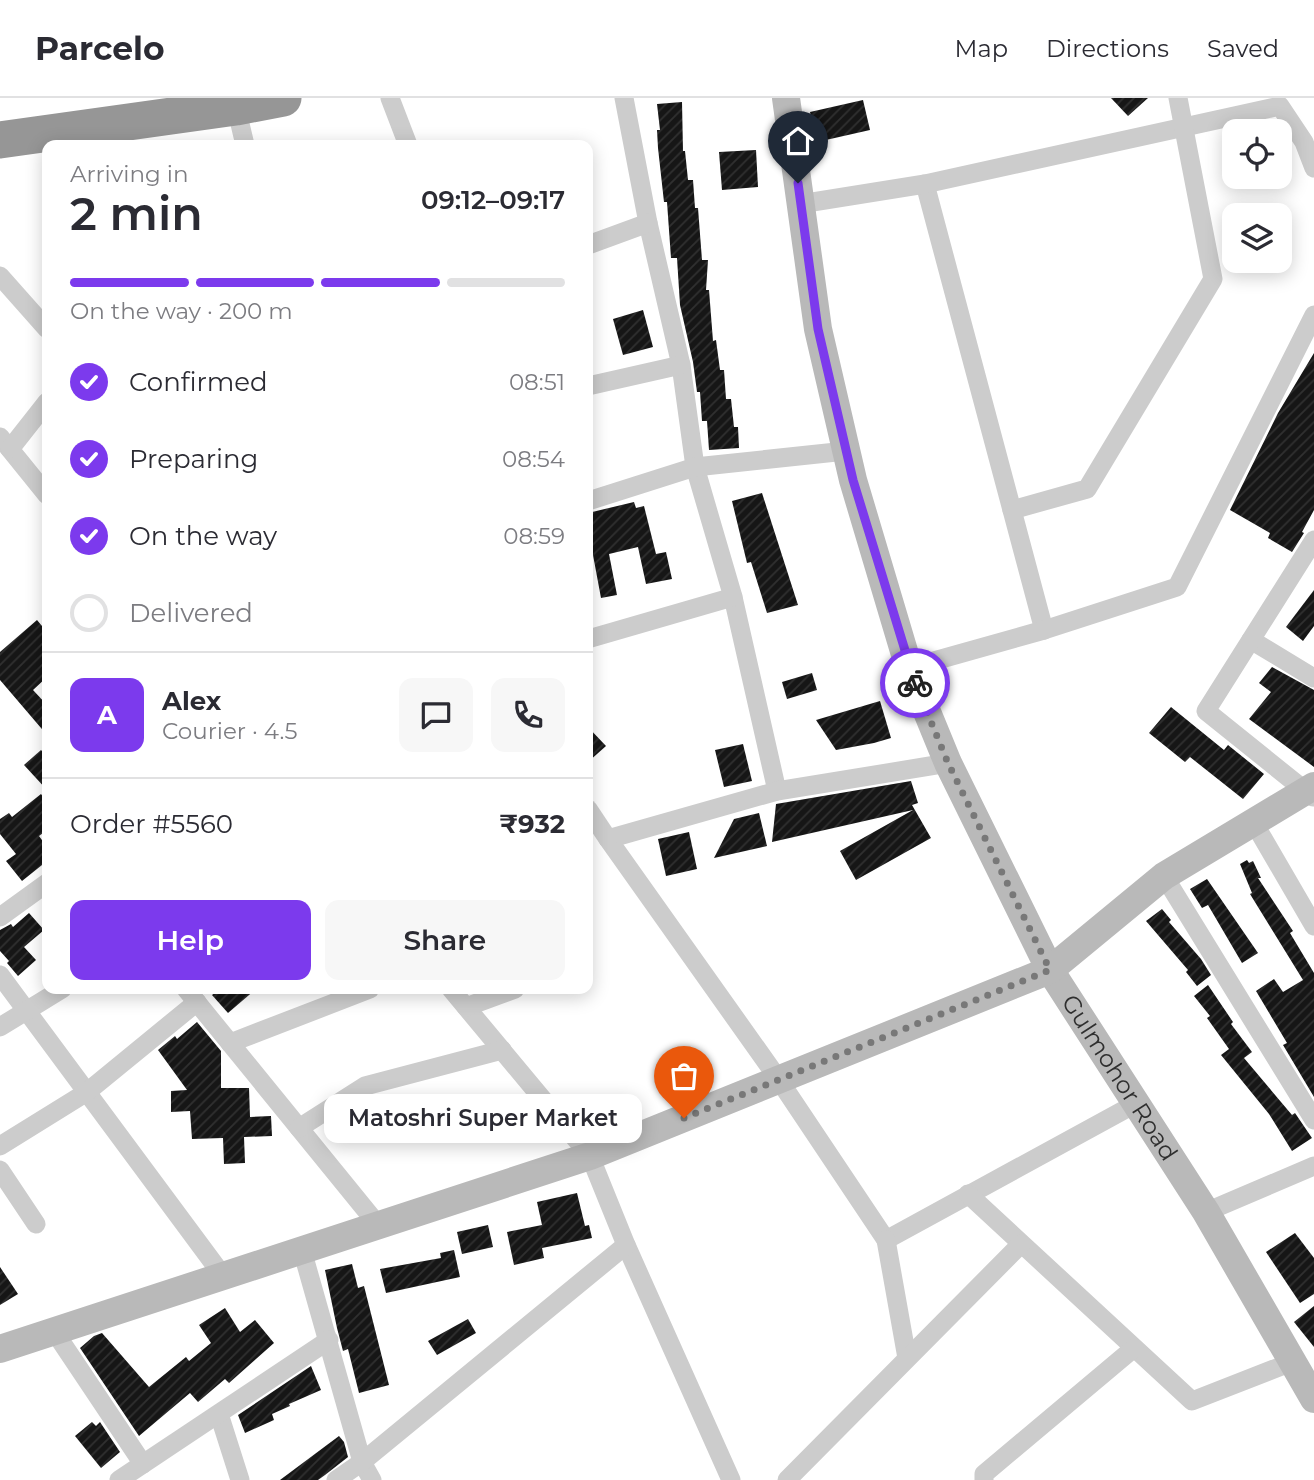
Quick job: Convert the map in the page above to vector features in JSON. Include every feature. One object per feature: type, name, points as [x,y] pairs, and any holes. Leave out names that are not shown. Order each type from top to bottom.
[{"type":"highway","points":[[0,122],[162,98]]},
{"type":"highway","points":[[0,140],[283,98]]},
{"type":"street","points":[[390,98],[406,140]]},
{"type":"street","points":[[624,98],[648,223],[681,365],[695,467],[733,597],[777,791]]},
{"type":"street","name":"Gulmohor Road","points":[[786,98],[818,329],[853,480],[909,668],[948,763],[1050,970],[1206,1212],[1314,1399]]},
{"type":"street","points":[[1012,510],[1087,489],[1213,279],[1178,98]]},
{"type":"street","points":[[800,204],[925,184],[1280,106],[1304,142],[1314,168]]},
{"type":"street","points":[[236,107],[244,140]]},
{"type":"street","points":[[925,184],[1044,630]]},
{"type":"street","points":[[593,243],[648,223]]},
{"type":"street","points":[[0,276],[42,323]]},
{"type":"street","points":[[909,668],[1044,630],[1177,587],[1314,316]]},
{"type":"street","points":[[593,385],[681,365]]},
{"type":"street","points":[[42,407],[5,443],[42,489]]},
{"type":"street","points":[[593,499],[695,467],[846,451]]},
{"type":"street","points":[[1,1348],[590,1156],[1050,970],[1164,876],[1254,822],[1311,792],[1206,711],[1313,544]]},
{"type":"street","points":[[593,638],[733,597]]},
{"type":"street","points":[[1251,640],[1314,678]]},
{"type":"street","points":[[608,839],[777,791],[948,763]]},
{"type":"street","points":[[593,816],[779,1080],[886,1240],[907,1358]]},
{"type":"street","points":[[1254,822],[1314,926]]},
{"type":"street","points":[[1164,876],[1314,1120]]},
{"type":"street","points":[[0,918],[42,887]]},
{"type":"street","points":[[0,975],[223,1276]]},
{"type":"street","points":[[0,1027],[54,994]]},
{"type":"street","points":[[230,1043],[357,994]]},
{"type":"street","points":[[455,994],[590,1156],[626,1245],[731,1480]]},
{"type":"street","points":[[466,1007],[501,994]]},
{"type":"street","points":[[0,1146],[87,1092],[192,996],[378,1225]]},
{"type":"street","points":[[299,1128],[365,1086],[502,1050]]},
{"type":"street","points":[[886,1240],[1135,1104]]},
{"type":"street","points":[[1206,1212],[1314,1166]]},
{"type":"street","points":[[0,1170],[36,1224]]},
{"type":"street","points":[[968,1195],[1192,1401],[1292,1362]]},
{"type":"street","points":[[800,1475],[907,1358],[1021,1244]]},
{"type":"street","points":[[336,1480],[362,1462],[626,1245]]},
{"type":"street","points":[[302,1250],[362,1462],[372,1480]]},
{"type":"street","points":[[54,1331],[144,1464]]},
{"type":"street","points":[[119,1480],[329,1340]]},
{"type":"street","points":[[984,1480],[984,1474],[1135,1348]]},
{"type":"street","points":[[219,1414],[240,1480]]},
{"type":"building","points":[[1111,98],[1148,98],[1128,116]]},
{"type":"building","points":[[863,100],[870,130],[817,142],[810,112]]},
{"type":"building","points":[[682,102],[683,151],[688,180],[693,180],[695,208],[698,208],[702,260],[708,260],[706,290],[709,290],[713,341],[716,340],[720,370],[724,370],[726,399],[731,399],[734,427],[738,427],[739,448],[709,450],[707,421],[702,421],[700,392],[697,392],[680,305],[677,258],[671,258],[667,202],[664,202],[658,148],[657,130],[660,130],[657,104]]},
{"type":"building","points":[[756,150],[758,187],[722,190],[719,152]]},
{"type":"building","points":[[643,310],[653,347],[623,355],[613,319]]},
{"type":"building","points":[[1314,353],[1314,510],[1292,552],[1268,538],[1270,533],[1230,510],[1278,413]]},
{"type":"building","points":[[762,493],[798,605],[767,613],[751,562],[747,563],[732,501]]},
{"type":"building","points":[[634,502],[636,508],[644,506],[656,554],[666,552],[672,579],[646,584],[638,547],[609,554],[617,595],[601,598],[593,555],[593,512]]},
{"type":"building","points":[[1314,590],[1314,626],[1303,641],[1286,627]]},
{"type":"building","points":[[37,620],[42,626],[42,682],[33,690],[42,700],[42,729],[0,680],[0,652]]},
{"type":"building","points":[[1272,667],[1314,690],[1314,767],[1249,719],[1271,692],[1259,683]]},
{"type":"building","points":[[812,673],[817,690],[787,699],[782,682]]},
{"type":"building","points":[[880,701],[891,738],[836,750],[816,720]]},
{"type":"building","points":[[1171,707],[1224,750],[1228,745],[1264,774],[1243,799],[1190,757],[1185,762],[1149,733]]},
{"type":"building","points":[[593,732],[606,746],[593,758]]},
{"type":"building","points":[[743,744],[752,781],[724,787],[715,750]]},
{"type":"building","points":[[42,751],[42,785],[24,765]]},
{"type":"building","points":[[911,781],[918,803],[912,805],[931,838],[856,880],[840,851],[913,810],[772,842],[776,804]]},
{"type":"building","points":[[41,794],[42,834],[39,836],[42,840],[42,865],[22,881],[6,861],[16,854],[0,834],[0,819],[9,813],[12,817]]},
{"type":"building","points":[[759,813],[767,846],[714,858],[734,819]]},
{"type":"building","points":[[689,832],[697,869],[666,876],[658,839]]},
{"type":"building","points":[[1247,860],[1249,863],[1253,861],[1261,878],[1258,878],[1293,931],[1290,933],[1314,973],[1314,1097],[1283,1045],[1287,1043],[1256,991],[1274,979],[1283,992],[1303,980],[1250,894],[1252,893],[1240,864]]},
{"type":"building","points":[[1207,879],[1258,953],[1242,963],[1208,905],[1202,908],[1190,889]]},
{"type":"building","points":[[1162,909],[1171,920],[1169,922],[1211,975],[1197,986],[1186,972],[1188,970],[1146,921]]},
{"type":"building","points":[[29,913],[42,928],[42,932],[24,947],[36,960],[18,976],[0,951],[0,930],[11,924],[13,927]]},
{"type":"building","points":[[1208,985],[1233,1022],[1231,1024],[1252,1052],[1244,1058],[1292,1115],[1295,1113],[1312,1138],[1292,1151],[1269,1114],[1221,1055],[1229,1049],[1207,1018],[1210,1016],[1194,996]]},
{"type":"building","points":[[213,994],[250,994],[228,1013]]},
{"type":"building","points":[[197,1022],[221,1051],[221,1088],[249,1088],[250,1117],[271,1116],[272,1136],[244,1137],[245,1163],[224,1164],[223,1138],[192,1139],[190,1111],[171,1112],[171,1091],[187,1090],[158,1050],[175,1036],[177,1039]]},
{"type":"building","points":[[577,1193],[585,1226],[589,1225],[592,1238],[542,1248],[544,1258],[514,1265],[507,1232],[542,1225],[537,1202]]},
{"type":"building","points":[[488,1225],[493,1247],[462,1254],[457,1232]]},
{"type":"building","points":[[1295,1233],[1314,1258],[1314,1294],[1300,1303],[1266,1252]]},
{"type":"building","points":[[454,1250],[460,1277],[386,1293],[380,1269],[441,1258],[440,1253]]},
{"type":"building","points":[[352,1264],[358,1288],[364,1286],[389,1385],[359,1393],[348,1349],[343,1351],[325,1270]]},
{"type":"building","points":[[0,1267],[18,1294],[0,1305]]},
{"type":"building","points":[[1314,1306],[1314,1347],[1294,1322]]},
{"type":"building","points":[[225,1308],[240,1332],[255,1320],[274,1343],[229,1383],[225,1379],[198,1402],[190,1393],[139,1436],[80,1348],[102,1333],[149,1387],[186,1357],[189,1361],[211,1343],[199,1325]]},
{"type":"building","points":[[468,1319],[476,1333],[437,1355],[428,1341]]},
{"type":"building","points":[[311,1366],[321,1390],[289,1404],[290,1406],[272,1414],[274,1420],[245,1433],[238,1415]]},
{"type":"building","points":[[92,1422],[96,1426],[100,1422],[120,1452],[101,1468],[75,1436]]},
{"type":"building","points":[[339,1436],[344,1442],[348,1457],[325,1475],[318,1480],[280,1480]]},
{"type":"way so far","points":[[684,1118],[1050,970],[948,763],[915,683]]},
{"type":"place","name":"Matoshri Super Market","points":[[684,1118]]},
{"type":"route","points":[[798,183],[818,329],[853,480],[915,683]]}]
